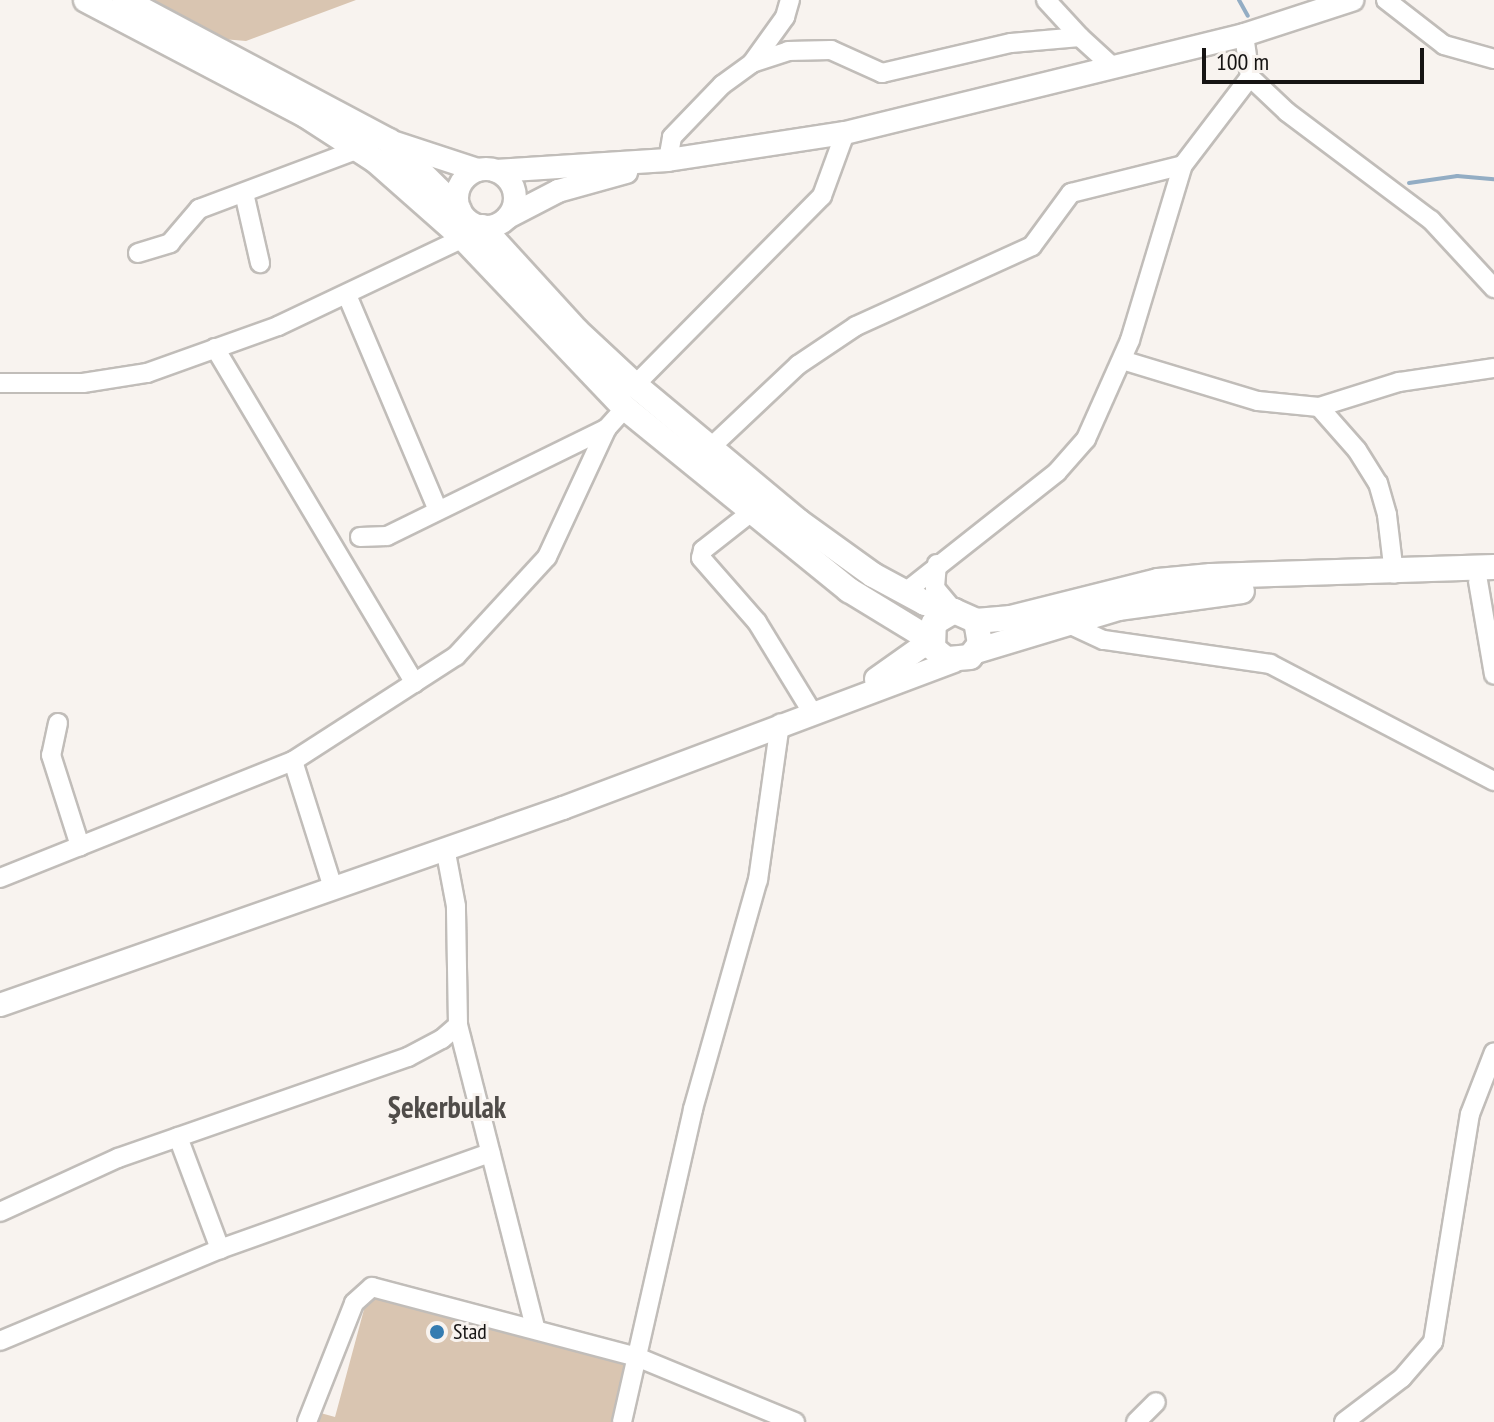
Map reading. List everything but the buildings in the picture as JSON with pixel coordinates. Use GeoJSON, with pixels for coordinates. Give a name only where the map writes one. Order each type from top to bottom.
{"type":"FeatureCollection","features":[{"type":"Feature","properties":{"kind":"main road"},"geometry":{"type":"LineString","coordinates":[[86,0],[359,149],[469,225],[625,408],[849,590],[931,640],[938,655],[965,656],[1118,608],[1215,592],[1489,576]]}},
{"type":"Feature","properties":{"kind":"main road"},"geometry":{"type":"LineString","coordinates":[[124,0],[389,141],[577,331],[710,448],[839,553],[904,593],[965,616],[981,636],[965,656]]}},
{"type":"Feature","properties":{"kind":"main road"},"geometry":{"type":"LineString","coordinates":[[931,640],[934,623],[965,616],[1011,618],[1158,581],[1394,574],[1489,576]]}},
{"type":"Feature","properties":{"kind":"street"},"geometry":{"type":"LineString","coordinates":[[668,160],[679,127],[752,63],[785,17],[790,0]]}},
{"type":"Feature","properties":{"kind":"street"},"geometry":{"type":"LineString","coordinates":[[1046,0],[1113,67]]}},
{"type":"Feature","properties":{"kind":"street"},"geometry":{"type":"LineString","coordinates":[[1386,0],[1444,45],[1494,59]]}},
{"type":"Feature","properties":{"kind":"street"},"geometry":{"type":"LineString","coordinates":[[389,141],[487,170],[668,160],[845,133],[1244,35],[1345,1]]}},
{"type":"Feature","properties":{"kind":"street"},"geometry":{"type":"LineString","coordinates":[[1244,35],[1250,77],[1287,112],[1431,220],[1494,288]]}},
{"type":"Feature","properties":{"kind":"street"},"geometry":{"type":"LineString","coordinates":[[752,63],[788,51],[822,49],[882,73],[1011,43],[1080,37]]}},
{"type":"Feature","properties":{"kind":"street"},"geometry":{"type":"LineString","coordinates":[[904,593],[1057,472],[1086,439],[1122,360],[1183,165],[1250,77]]}},
{"type":"Feature","properties":{"kind":"street"},"geometry":{"type":"LineString","coordinates":[[635,385],[822,196],[845,133]]}},
{"type":"Feature","properties":{"kind":"street"},"geometry":{"type":"LineString","coordinates":[[138,253],[170,243],[199,209],[359,149]]}},
{"type":"Feature","properties":{"kind":"street"},"geometry":{"type":"LineString","coordinates":[[0,383],[117,379],[215,348],[347,295],[469,225],[508,217],[558,191],[668,160]]}},
{"type":"Feature","properties":{"kind":"street"},"geometry":{"type":"LineString","coordinates":[[710,448],[798,365],[856,326],[1032,246],[1071,193],[1183,165]]}},
{"type":"Feature","properties":{"kind":"street"},"geometry":{"type":"LineString","coordinates":[[487,170],[515,191],[508,217]]}},
{"type":"Feature","properties":{"kind":"street"},"geometry":{"type":"LineString","coordinates":[[469,225],[462,182],[487,170]]}},
{"type":"Feature","properties":{"kind":"street"},"geometry":{"type":"LineString","coordinates":[[244,193],[260,263]]}},
{"type":"Feature","properties":{"kind":"street"},"geometry":{"type":"LineString","coordinates":[[347,295],[437,508]]}},
{"type":"Feature","properties":{"kind":"street"},"geometry":{"type":"LineString","coordinates":[[215,348],[415,683]]}},
{"type":"Feature","properties":{"kind":"street"},"geometry":{"type":"LineString","coordinates":[[1122,360],[1258,401],[1319,407],[1399,382],[1494,368]]}},
{"type":"Feature","properties":{"kind":"street"},"geometry":{"type":"LineString","coordinates":[[1319,407],[1357,450],[1378,483],[1394,574]]}},
{"type":"Feature","properties":{"kind":"street"},"geometry":{"type":"LineString","coordinates":[[0,878],[293,761],[456,656],[547,557],[607,428],[625,408]]}},
{"type":"Feature","properties":{"kind":"street"},"geometry":{"type":"LineString","coordinates":[[360,537],[387,536],[437,508],[607,428]]}},
{"type":"Feature","properties":{"kind":"street"},"geometry":{"type":"LineString","coordinates":[[754,510],[703,550],[701,558],[757,622],[821,709]]}},
{"type":"Feature","properties":{"kind":"street"},"geometry":{"type":"LineString","coordinates":[[937,564],[935,588],[965,616]]}},
{"type":"Feature","properties":{"kind":"street"},"geometry":{"type":"LineString","coordinates":[[1489,576],[1494,675]]}},
{"type":"Feature","properties":{"kind":"street"},"geometry":{"type":"LineString","coordinates":[[1069,624],[1104,640],[1270,664],[1494,781]]}},
{"type":"Feature","properties":{"kind":"street"},"geometry":{"type":"LineString","coordinates":[[821,709],[931,640]]}},
{"type":"Feature","properties":{"kind":"street"},"geometry":{"type":"LineString","coordinates":[[0,1005],[332,885],[445,848],[965,656]]}},
{"type":"Feature","properties":{"kind":"street"},"geometry":{"type":"LineString","coordinates":[[58,723],[51,755],[80,846]]}},
{"type":"Feature","properties":{"kind":"street"},"geometry":{"type":"LineString","coordinates":[[622,1422],[693,1109],[758,880],[780,724]]}},
{"type":"Feature","properties":{"kind":"street"},"geometry":{"type":"LineString","coordinates":[[293,761],[332,885]]}},
{"type":"Feature","properties":{"kind":"street"},"geometry":{"type":"LineString","coordinates":[[445,848],[456,906],[458,1025],[535,1327]]}},
{"type":"Feature","properties":{"kind":"street"},"geometry":{"type":"LineString","coordinates":[[0,1212],[118,1158],[408,1057],[458,1025]]}},
{"type":"Feature","properties":{"kind":"street"},"geometry":{"type":"LineString","coordinates":[[1344,1422],[1402,1378],[1433,1342],[1470,1114],[1494,1052]]}},
{"type":"Feature","properties":{"kind":"street"},"geometry":{"type":"LineString","coordinates":[[178,1137],[220,1249]]}},
{"type":"Feature","properties":{"kind":"street"},"geometry":{"type":"LineString","coordinates":[[0,1341],[220,1249],[490,1153]]}},
{"type":"Feature","properties":{"kind":"street"},"geometry":{"type":"LineString","coordinates":[[307,1422],[354,1303],[372,1287],[535,1327],[637,1357],[795,1422]]}},
{"type":"Feature","properties":{"kind":"street"},"geometry":{"type":"LineString","coordinates":[[1136,1422],[1156,1402]]}},
{"type":"Feature","properties":{"kind":"shaded area"},"geometry":{"type":"Polygon","coordinates":[[[144,0],[356,0],[246,41],[211,38],[144,0]]]}},
{"type":"Feature","properties":{"kind":"shaded area","name":"Stad"},"geometry":{"type":"Polygon","coordinates":[[[383,1296],[626,1362],[611,1422],[315,1422],[317,1412],[335,1417],[366,1302],[383,1296]]]}},
{"type":"Feature","properties":{"kind":"waterway"},"geometry":{"type":"LineString","coordinates":[[1239,0],[1248,16]]}},
{"type":"Feature","properties":{"kind":"waterway"},"geometry":{"type":"LineString","coordinates":[[1409,183],[1457,176],[1494,179]]}},
{"type":"Feature","properties":{"kind":"place","name":"Stad"},"geometry":{"type":"Point","coordinates":[437,1332]}},
{"type":"Feature","properties":{"kind":"district","name":"Şekerbulak"},"geometry":{"type":"Point","coordinates":[447,1107]}}]}
